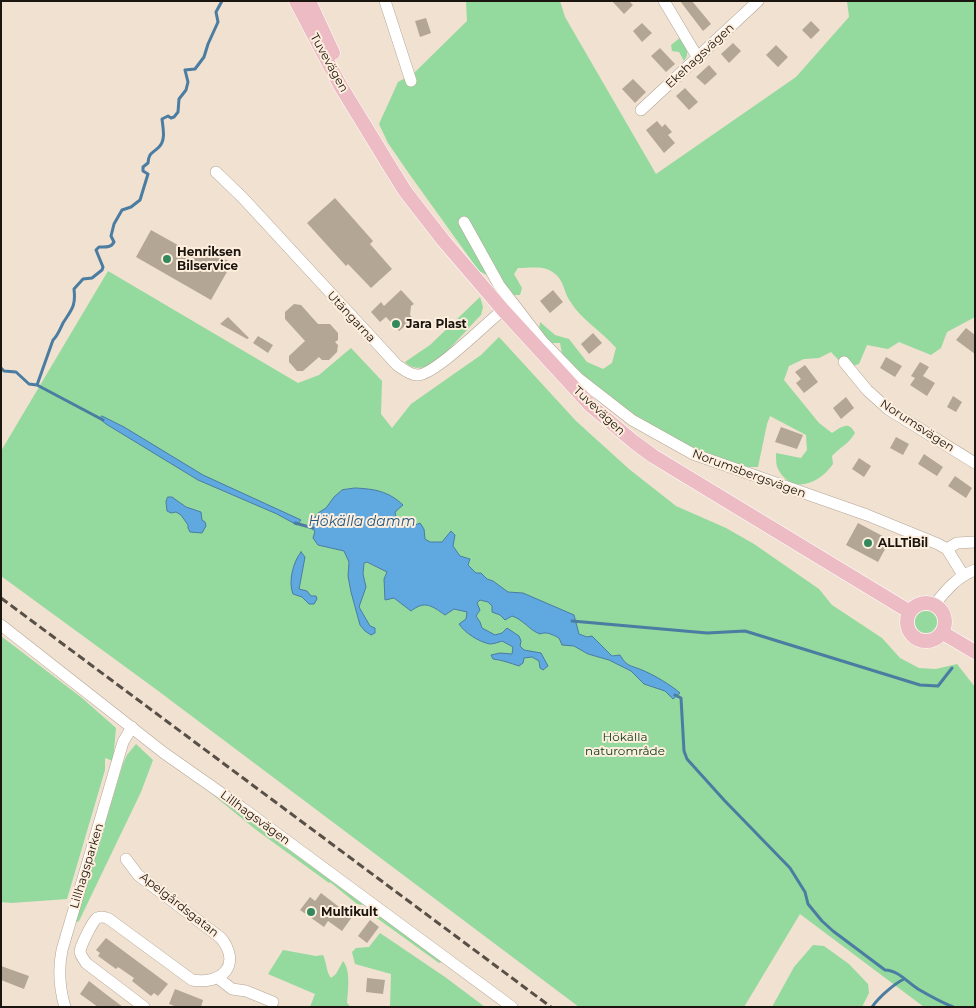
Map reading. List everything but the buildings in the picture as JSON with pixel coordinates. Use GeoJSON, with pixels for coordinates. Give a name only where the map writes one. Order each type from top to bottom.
{"type":"FeatureCollection","features":[{"type":"Feature","properties":{"kind":"main road","name":"Tuvevägen"},"geometry":{"type":"LineString","coordinates":[[296,1],[340,85],[405,191],[443,240],[503,310],[590,406],[653,456],[910,612]]}},
{"type":"Feature","properties":{"kind":"main road","name":"Tuvevägen"},"geometry":{"type":"LineString","coordinates":[[309,1],[348,82],[365,124]]}},
{"type":"Feature","properties":{"kind":"main road"},"geometry":{"type":"LineString","coordinates":[[921,603],[935,604],[942,610],[946,619],[943,633],[930,641],[920,640],[916,638],[908,626],[907,621],[910,612],[921,603]]}},
{"type":"Feature","properties":{"kind":"main road"},"geometry":{"type":"LineString","coordinates":[[943,633],[975,652]]}},
{"type":"Feature","properties":{"kind":"street"},"geometry":{"type":"LineString","coordinates":[[385,1],[411,81]]}},
{"type":"Feature","properties":{"kind":"street"},"geometry":{"type":"LineString","coordinates":[[664,1],[698,58]]}},
{"type":"Feature","properties":{"kind":"street","name":"Ekehagsvägen"},"geometry":{"type":"LineString","coordinates":[[641,110],[758,1]]}},
{"type":"Feature","properties":{"kind":"street","name":"Utängarna"},"geometry":{"type":"LineString","coordinates":[[216,172],[243,198],[396,365],[410,373],[422,375],[435,368],[503,310]]}},
{"type":"Feature","properties":{"kind":"street","name":"Norumsbergsvägen"},"geometry":{"type":"LineString","coordinates":[[464,222],[499,285],[542,341],[578,378],[632,420],[693,454],[867,515],[947,549]]}},
{"type":"Feature","properties":{"kind":"street","name":"Norumsvägen"},"geometry":{"type":"LineString","coordinates":[[844,362],[867,390],[888,409],[975,463]]}},
{"type":"Feature","properties":{"kind":"street"},"geometry":{"type":"LineString","coordinates":[[963,575],[947,549],[957,543],[975,542]]}},
{"type":"Feature","properties":{"kind":"street"},"geometry":{"type":"LineString","coordinates":[[935,604],[955,581],[975,570]]}},
{"type":"Feature","properties":{"kind":"street","name":"Lillhagsvägen"},"geometry":{"type":"LineString","coordinates":[[1,625],[164,753],[241,807],[512,1007]]}},
{"type":"Feature","properties":{"kind":"street","name":"Lillhagsparken"},"geometry":{"type":"LineString","coordinates":[[65,1007],[59,984],[59,963],[62,950],[123,742],[132,727]]}},
{"type":"Feature","properties":{"kind":"street","name":"Apelgårdsgatan"},"geometry":{"type":"LineString","coordinates":[[126,859],[138,875],[222,938],[230,953],[227,969],[218,978]]}},
{"type":"Feature","properties":{"kind":"street"},"geometry":{"type":"LineString","coordinates":[[144,1007],[86,963],[81,955],[80,949],[97,918],[104,917],[109,919],[192,980],[204,982],[218,978],[232,989],[251,992],[273,1002]]}},
{"type":"Feature","properties":{"kind":"green space"},"geometry":{"type":"Polygon","coordinates":[[[466,1],[560,1],[565,17],[656,174],[796,77],[849,17],[847,1],[975,1],[975,317],[947,332],[941,348],[931,355],[899,342],[888,349],[867,345],[859,364],[846,368],[831,352],[819,358],[804,359],[789,366],[784,380],[819,423],[832,433],[847,426],[853,429],[855,433],[832,456],[833,464],[827,471],[821,477],[806,484],[791,482],[784,477],[777,467],[776,453],[801,458],[807,450],[806,435],[770,416],[758,467],[747,467],[691,448],[627,411],[591,383],[562,354],[560,343],[550,343],[539,330],[540,322],[555,335],[569,339],[587,362],[603,369],[612,363],[616,348],[575,308],[567,297],[558,277],[549,270],[542,268],[518,268],[514,274],[522,288],[520,295],[513,295],[500,282],[479,271],[388,143],[379,124],[398,82],[414,73],[467,21],[466,1]]]}},
{"type":"Feature","properties":{"kind":"green space"},"geometry":{"type":"Polygon","coordinates":[[[681,37],[687,52],[684,61],[679,52],[672,51],[671,45],[681,37]]]}},
{"type":"Feature","properties":{"kind":"green space","name":"Hökälla naturområde"},"geometry":{"type":"Polygon","coordinates":[[[108,271],[298,383],[319,375],[351,348],[382,381],[381,414],[392,428],[411,404],[481,355],[499,337],[576,421],[629,469],[676,506],[726,528],[754,544],[819,589],[832,605],[882,638],[900,658],[919,668],[936,669],[957,664],[975,687],[975,1007],[924,1007],[800,914],[744,1007],[579,1007],[157,690],[1,576],[1,451],[108,271]]]}},
{"type":"Feature","properties":{"kind":"green space"},"geometry":{"type":"Polygon","coordinates":[[[480,297],[483,307],[481,315],[440,358],[434,363],[423,367],[411,366],[405,362],[430,345],[480,297]]]}},
{"type":"Feature","properties":{"kind":"green space"},"geometry":{"type":"Polygon","coordinates":[[[926,611],[934,614],[937,622],[934,630],[926,633],[918,630],[915,622],[918,614],[926,611]]]}},
{"type":"Feature","properties":{"kind":"green space"},"geometry":{"type":"Polygon","coordinates":[[[1,636],[82,698],[116,728],[113,761],[105,758],[105,770],[67,899],[1,902],[1,636]]]}},
{"type":"Feature","properties":{"kind":"green space"},"geometry":{"type":"Polygon","coordinates":[[[136,744],[153,760],[141,792],[79,921],[75,923],[123,764],[127,755],[136,744]]]}},
{"type":"Feature","properties":{"kind":"green space"},"geometry":{"type":"Polygon","coordinates":[[[207,790],[363,904],[357,904],[330,882],[255,829],[207,790]]]}},
{"type":"Feature","properties":{"kind":"green space"},"geometry":{"type":"Polygon","coordinates":[[[370,909],[442,962],[439,963],[374,916],[368,911],[370,909]]]}},
{"type":"Feature","properties":{"kind":"green space"},"geometry":{"type":"Polygon","coordinates":[[[380,933],[485,1007],[390,1007],[391,974],[355,964],[352,952],[356,948],[369,947],[380,933]]]}},
{"type":"Feature","properties":{"kind":"green space"},"geometry":{"type":"Polygon","coordinates":[[[813,945],[824,946],[849,964],[868,984],[869,993],[862,1007],[772,1007],[794,967],[813,945]]]}},
{"type":"Feature","properties":{"kind":"green space"},"geometry":{"type":"Polygon","coordinates":[[[283,950],[316,956],[323,955],[331,978],[336,974],[343,961],[348,975],[347,1003],[351,1007],[310,1007],[315,994],[268,974],[283,950]]]}},
{"type":"Feature","properties":{"kind":"water"},"geometry":{"type":"Polygon","coordinates":[[[102,416],[124,427],[203,475],[301,520],[297,525],[277,514],[198,480],[106,424],[100,419],[102,416]]]}},
{"type":"Feature","properties":{"kind":"water","name":"Hökälla damm"},"geometry":{"type":"Polygon","coordinates":[[[355,488],[381,492],[397,500],[403,505],[395,512],[400,524],[406,527],[420,523],[424,529],[425,539],[430,542],[442,542],[451,531],[455,535],[453,546],[460,556],[470,559],[468,565],[476,573],[481,573],[508,592],[523,593],[574,615],[579,634],[587,637],[592,636],[612,656],[620,655],[627,664],[657,677],[680,693],[673,699],[665,691],[644,684],[631,671],[609,660],[588,654],[574,646],[562,645],[559,638],[550,634],[540,634],[512,616],[505,620],[500,615],[492,612],[492,606],[488,602],[480,600],[477,603],[480,610],[476,616],[482,628],[495,635],[502,633],[507,628],[519,636],[520,646],[524,650],[541,653],[548,666],[543,670],[540,668],[539,661],[532,657],[524,658],[523,663],[519,666],[493,659],[491,655],[500,653],[512,654],[513,647],[502,641],[492,644],[486,643],[469,634],[459,624],[466,619],[467,612],[454,609],[445,615],[432,607],[424,605],[411,611],[394,598],[385,600],[384,579],[387,572],[367,562],[364,563],[363,574],[366,587],[359,607],[370,626],[375,628],[375,633],[371,635],[360,625],[348,576],[349,562],[344,551],[318,545],[313,538],[315,531],[311,528],[313,520],[318,513],[326,508],[334,497],[342,490],[355,488]]]}},
{"type":"Feature","properties":{"kind":"water"},"geometry":{"type":"Polygon","coordinates":[[[168,497],[172,497],[186,507],[201,512],[202,520],[206,526],[202,533],[190,532],[188,525],[181,515],[176,512],[171,513],[167,511],[166,502],[168,497]]]}},
{"type":"Feature","properties":{"kind":"water"},"geometry":{"type":"Polygon","coordinates":[[[301,552],[305,557],[299,589],[307,591],[311,596],[316,596],[317,599],[314,604],[309,604],[302,597],[293,594],[291,584],[292,572],[301,552]]]}},
{"type":"Feature","properties":{"kind":"waterway"},"geometry":{"type":"LineString","coordinates":[[37,385],[53,340],[73,307],[74,289],[83,279],[92,278],[102,270],[103,267],[96,250],[99,247],[108,247],[113,244],[111,236],[114,224],[122,210],[131,207],[140,200],[148,174],[143,171],[143,167],[148,163],[150,155],[163,141],[162,119],[168,116],[174,117],[178,112],[179,99],[186,90],[188,82],[185,70],[195,69],[204,57],[218,22],[216,12],[222,1]]}},
{"type":"Feature","properties":{"kind":"waterway"},"geometry":{"type":"LineString","coordinates":[[1,368],[4,371],[16,372],[29,384],[37,385],[103,420]]}},
{"type":"Feature","properties":{"kind":"waterway"},"geometry":{"type":"LineString","coordinates":[[295,523],[313,528]]}},
{"type":"Feature","properties":{"kind":"waterway"},"geometry":{"type":"LineString","coordinates":[[572,621],[707,633],[745,631],[920,685],[938,686],[952,668]]}},
{"type":"Feature","properties":{"kind":"waterway"},"geometry":{"type":"LineString","coordinates":[[675,695],[681,698],[684,751],[687,759],[790,868],[805,892],[808,904],[822,921],[885,970],[899,974],[918,989],[953,1007]]}},
{"type":"Feature","properties":{"kind":"waterway"},"geometry":{"type":"LineString","coordinates":[[872,1007],[887,991],[904,979]]}},
{"type":"Feature","properties":{"kind":"railway"},"geometry":{"type":"LineString","coordinates":[[1,598],[551,1007]]}},
{"type":"Feature","properties":{"kind":"place","name":"Henriksen Bilservice"},"geometry":{"type":"Point","coordinates":[167,259]}},
{"type":"Feature","properties":{"kind":"place","name":"Jara Plast"},"geometry":{"type":"Point","coordinates":[396,324]}},
{"type":"Feature","properties":{"kind":"place","name":"ALLTiBil"},"geometry":{"type":"Point","coordinates":[868,543]}},
{"type":"Feature","properties":{"kind":"place","name":"Multikult"},"geometry":{"type":"Point","coordinates":[311,912]}}]}
